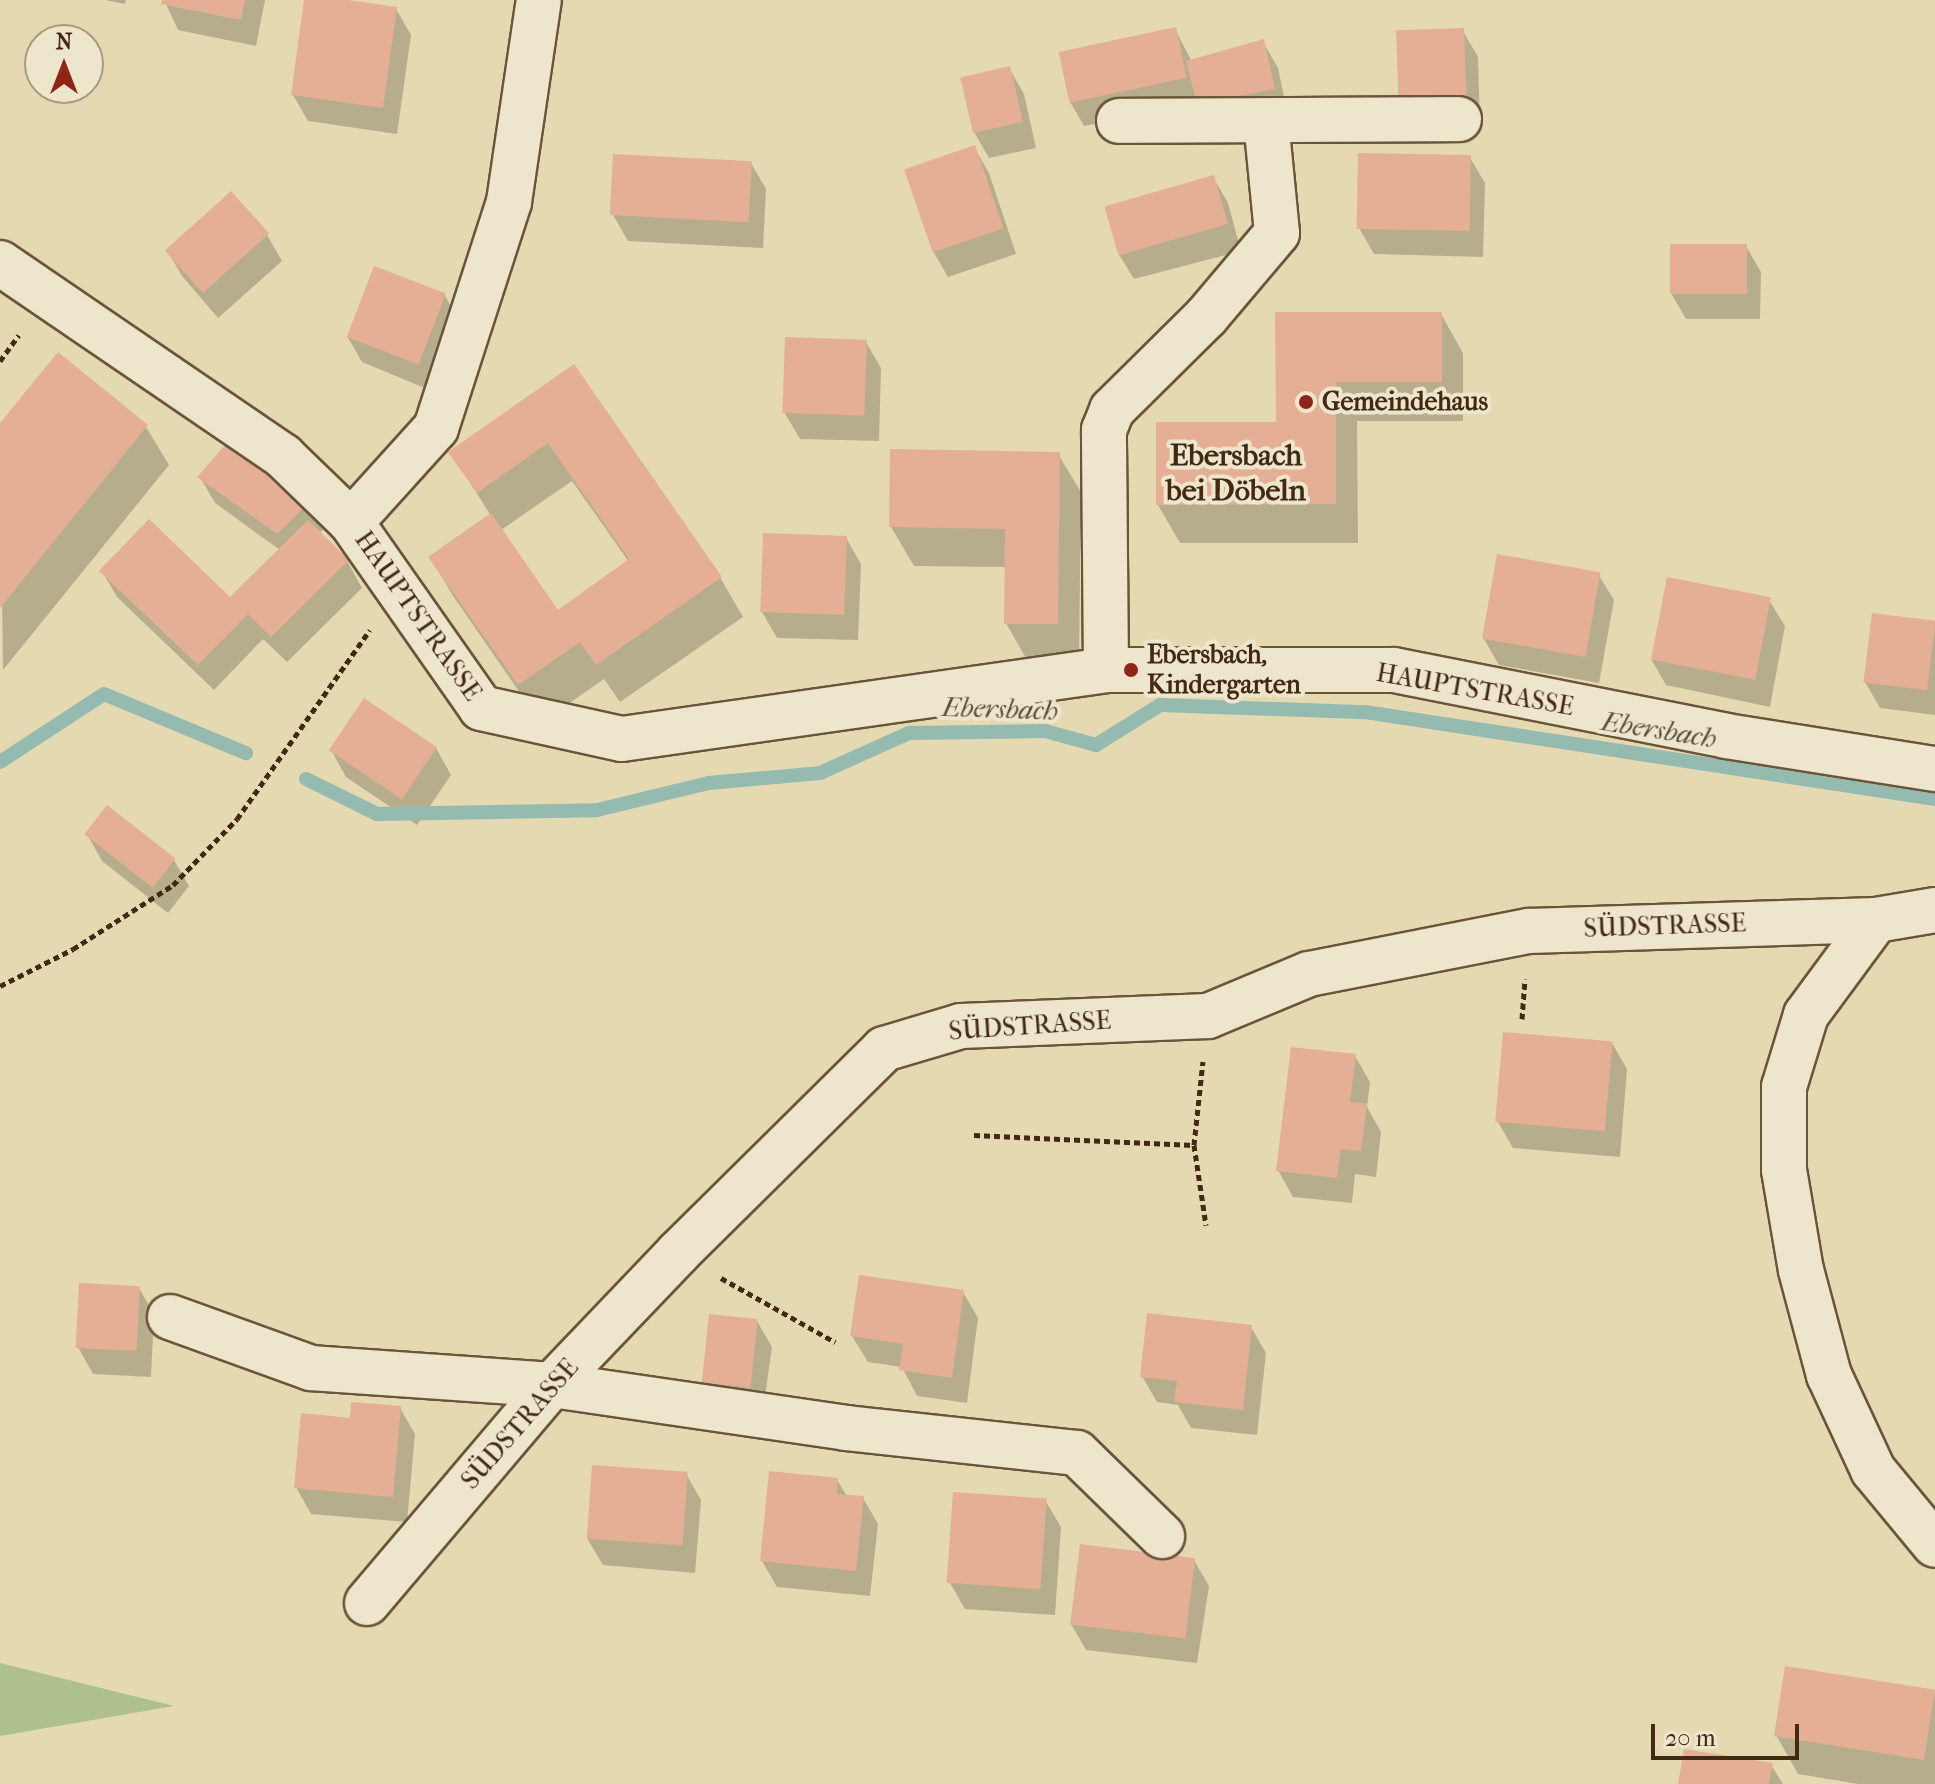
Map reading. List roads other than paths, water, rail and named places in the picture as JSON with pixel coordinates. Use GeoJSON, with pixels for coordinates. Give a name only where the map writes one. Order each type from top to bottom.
{"type":"FeatureCollection","features":[{"type":"Feature","properties":{"kind":"street"},"geometry":{"type":"LineString","coordinates":[[351,522],[436,428],[509,202],[539,0]]}},
{"type":"Feature","properties":{"kind":"street"},"geometry":{"type":"LineString","coordinates":[[1119,121],[1459,119]]}},
{"type":"Feature","properties":{"kind":"street"},"geometry":{"type":"LineString","coordinates":[[1106,670],[1104,430],[1112,410],[1206,317],[1277,233],[1266,121]]}},
{"type":"Feature","properties":{"kind":"street","name":"HAUPTSTRASSE"},"geometry":{"type":"LineString","coordinates":[[0,263],[283,456],[351,522],[481,708],[622,739],[1106,670],[1394,670],[1726,736],[1935,769]]}},
{"type":"Feature","properties":{"kind":"street","name":"SÜDSTRASSE"},"geometry":{"type":"LineString","coordinates":[[367,1603],[552,1385],[678,1253],[884,1049],[961,1026],[1208,1016],[1309,974],[1529,931],[1876,920],[1935,910]]}},
{"type":"Feature","properties":{"kind":"street"},"geometry":{"type":"LineString","coordinates":[[1876,920],[1806,1015],[1784,1087],[1784,1170],[1801,1270],[1829,1375],[1873,1470],[1935,1545]]}},
{"type":"Feature","properties":{"kind":"street"},"geometry":{"type":"LineString","coordinates":[[170,1317],[311,1368],[552,1385],[846,1428],[1077,1453],[1162,1536]]}},
{"type":"Feature","properties":{"kind":"waterway","name":"Ebersbach"},"geometry":{"type":"LineString","coordinates":[[0,762],[104,694],[246,753]]}},
{"type":"Feature","properties":{"kind":"waterway","name":"Ebersbach"},"geometry":{"type":"LineString","coordinates":[[306,779],[377,814],[597,810],[709,783],[820,773],[909,733],[1045,731],[1096,745],[1160,705],[1365,712],[1935,799]]}},
{"type":"Feature","properties":{"kind":"place","name":"Gemeindehaus"},"geometry":{"type":"Point","coordinates":[1306,402]}},
{"type":"Feature","properties":{"kind":"place","name":"Ebersbach, Kindergarten"},"geometry":{"type":"Point","coordinates":[1131,670]}},
{"type":"Feature","properties":{"kind":"district","name":"Ebersbach bei Döbeln"},"geometry":{"type":"Point","coordinates":[1236,473]}}]}
